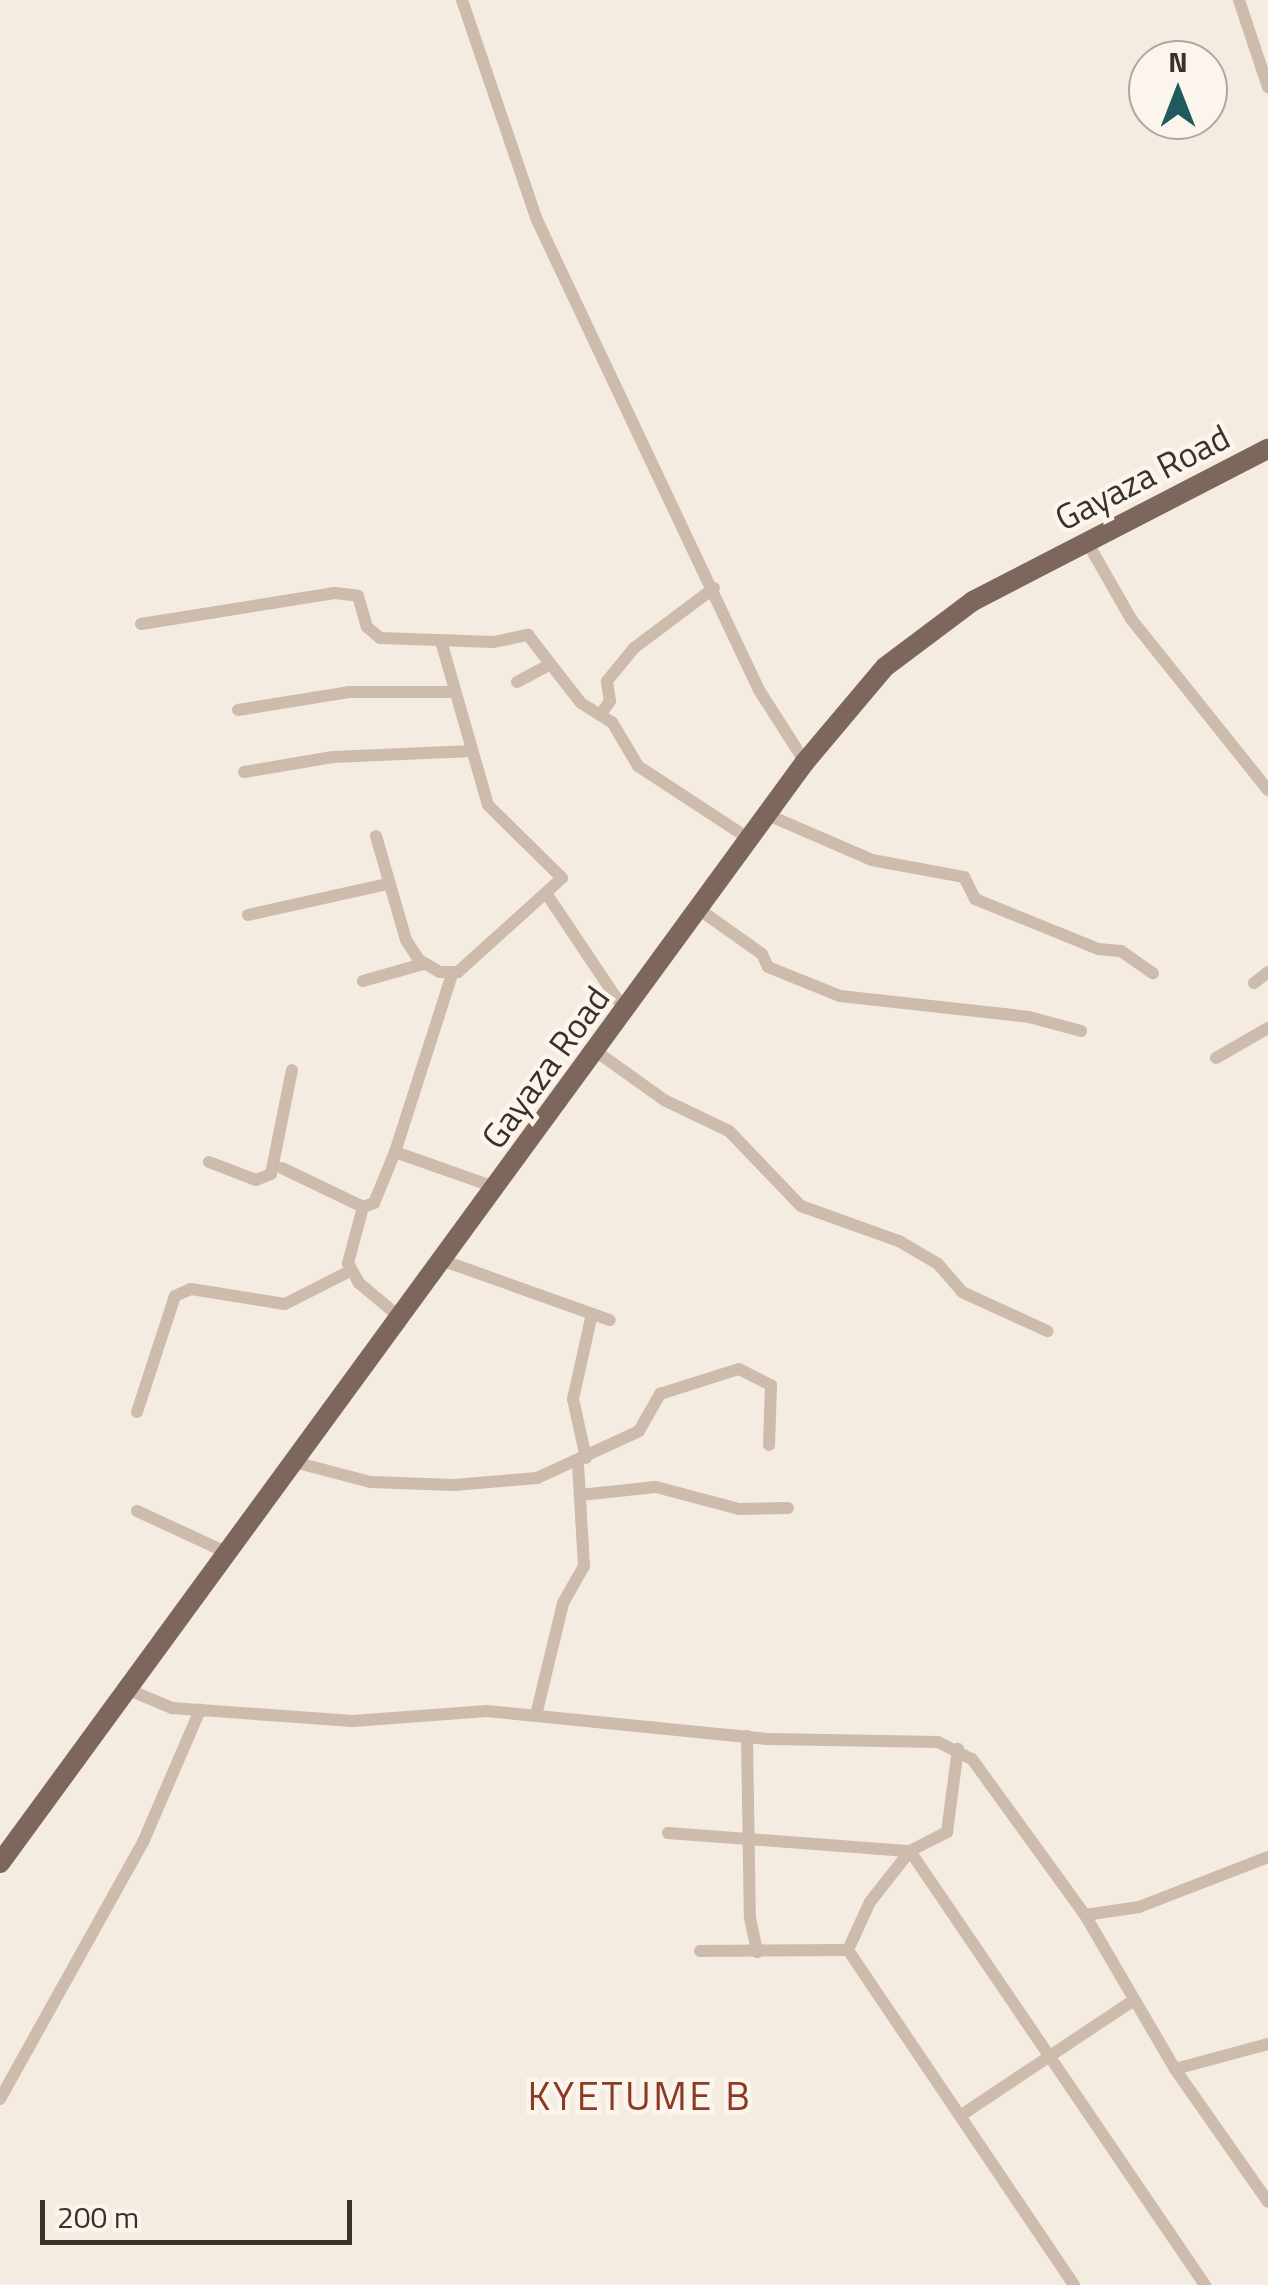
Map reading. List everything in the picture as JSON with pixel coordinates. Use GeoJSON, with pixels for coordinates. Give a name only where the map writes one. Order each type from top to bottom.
{"type":"FeatureCollection","features":[{"type":"Feature","properties":{"kind":"main road","name":"Gayaza Road"},"geometry":{"type":"LineString","coordinates":[[0,1863],[598,1052],[804,762],[886,668],[926,633],[1086,540],[1268,450]]}},
{"type":"Feature","properties":{"kind":"street"},"geometry":{"type":"LineString","coordinates":[[462,0],[537,220],[768,707],[804,762]]}},
{"type":"Feature","properties":{"kind":"street"},"geometry":{"type":"LineString","coordinates":[[1239,0],[1268,88]]}},
{"type":"Feature","properties":{"kind":"street"},"geometry":{"type":"LineString","coordinates":[[1086,540],[1131,619],[1268,790]]}},
{"type":"Feature","properties":{"kind":"street"},"geometry":{"type":"LineString","coordinates":[[600,715],[610,701],[607,681],[634,648],[714,588]]}},
{"type":"Feature","properties":{"kind":"street"},"geometry":{"type":"LineString","coordinates":[[141,624],[355,594],[373,634],[494,642],[528,634],[549,666],[612,722],[638,766],[752,840]]}},
{"type":"Feature","properties":{"kind":"street"},"geometry":{"type":"LineString","coordinates":[[282,1168],[363,1207],[374,1203],[395,1152],[452,974],[548,896],[561,873],[488,806],[441,641]]}},
{"type":"Feature","properties":{"kind":"street"},"geometry":{"type":"LineString","coordinates":[[517,682],[549,666]]}},
{"type":"Feature","properties":{"kind":"street"},"geometry":{"type":"LineString","coordinates":[[238,710],[348,692],[455,692]]}},
{"type":"Feature","properties":{"kind":"street"},"geometry":{"type":"LineString","coordinates":[[244,772],[333,758],[472,751]]}},
{"type":"Feature","properties":{"kind":"street"},"geometry":{"type":"LineString","coordinates":[[768,815],[839,850],[964,877],[975,899],[1098,948],[1121,950],[1153,973]]}},
{"type":"Feature","properties":{"kind":"street"},"geometry":{"type":"LineString","coordinates":[[376,836],[406,940],[423,964]]}},
{"type":"Feature","properties":{"kind":"street"},"geometry":{"type":"LineString","coordinates":[[248,915],[388,884]]}},
{"type":"Feature","properties":{"kind":"street"},"geometry":{"type":"LineString","coordinates":[[548,896],[625,1011]]}},
{"type":"Feature","properties":{"kind":"street"},"geometry":{"type":"LineString","coordinates":[[700,910],[762,954],[768,967],[840,996],[1029,1016],[1081,1030]]}},
{"type":"Feature","properties":{"kind":"street"},"geometry":{"type":"LineString","coordinates":[[363,981],[423,964],[452,974]]}},
{"type":"Feature","properties":{"kind":"street"},"geometry":{"type":"LineString","coordinates":[[1254,983],[1268,972]]}},
{"type":"Feature","properties":{"kind":"street"},"geometry":{"type":"LineString","coordinates":[[1216,1058],[1268,1028]]}},
{"type":"Feature","properties":{"kind":"street"},"geometry":{"type":"LineString","coordinates":[[598,1052],[664,1100],[728,1131],[801,1206],[899,1241],[938,1264],[962,1292],[1047,1331]]}},
{"type":"Feature","properties":{"kind":"street"},"geometry":{"type":"LineString","coordinates":[[209,1162],[256,1180],[271,1174],[292,1070]]}},
{"type":"Feature","properties":{"kind":"street"},"geometry":{"type":"LineString","coordinates":[[395,1152],[486,1184]]}},
{"type":"Feature","properties":{"kind":"street"},"geometry":{"type":"LineString","coordinates":[[350,1271],[363,1207]]}},
{"type":"Feature","properties":{"kind":"street"},"geometry":{"type":"LineString","coordinates":[[444,1261],[610,1320]]}},
{"type":"Feature","properties":{"kind":"street"},"geometry":{"type":"LineString","coordinates":[[350,1271],[401,1318]]}},
{"type":"Feature","properties":{"kind":"street"},"geometry":{"type":"LineString","coordinates":[[136,1412],[176,1296],[191,1289],[285,1304],[350,1271]]}},
{"type":"Feature","properties":{"kind":"street"},"geometry":{"type":"LineString","coordinates":[[536,1714],[563,1603],[583,1571],[582,1461],[573,1399],[592,1314]]}},
{"type":"Feature","properties":{"kind":"street"},"geometry":{"type":"LineString","coordinates":[[294,1462],[360,1482],[518,1482],[582,1461],[645,1426],[660,1394],[739,1369],[771,1385],[769,1446]]}},
{"type":"Feature","properties":{"kind":"street"},"geometry":{"type":"LineString","coordinates":[[580,1495],[656,1486],[739,1509],[788,1508]]}},
{"type":"Feature","properties":{"kind":"street"},"geometry":{"type":"LineString","coordinates":[[137,1511],[228,1553]]}},
{"type":"Feature","properties":{"kind":"street"},"geometry":{"type":"LineString","coordinates":[[129,1690],[172,1708],[200,1710],[363,1721],[446,1712],[536,1714],[746,1736],[938,1742],[958,1749],[972,1759],[1086,1915],[1131,2002],[1268,2202]]}},
{"type":"Feature","properties":{"kind":"street"},"geometry":{"type":"LineString","coordinates":[[0,2099],[26,2042],[144,1840],[200,1710]]}},
{"type":"Feature","properties":{"kind":"street"},"geometry":{"type":"LineString","coordinates":[[746,1736],[748,1842],[757,1952]]}},
{"type":"Feature","properties":{"kind":"street"},"geometry":{"type":"LineString","coordinates":[[848,1950],[870,1902],[910,1851],[947,1832],[958,1749]]}},
{"type":"Feature","properties":{"kind":"street"},"geometry":{"type":"LineString","coordinates":[[668,1832],[748,1842],[910,1851]]}},
{"type":"Feature","properties":{"kind":"street"},"geometry":{"type":"LineString","coordinates":[[910,1851],[1053,2056],[1109,2151],[1206,2285]]}},
{"type":"Feature","properties":{"kind":"street"},"geometry":{"type":"LineString","coordinates":[[1086,1915],[1122,1912],[1268,1857]]}},
{"type":"Feature","properties":{"kind":"street"},"geometry":{"type":"LineString","coordinates":[[700,1952],[848,1950]]}},
{"type":"Feature","properties":{"kind":"street"},"geometry":{"type":"LineString","coordinates":[[848,1950],[964,2114],[1074,2285]]}},
{"type":"Feature","properties":{"kind":"street"},"geometry":{"type":"LineString","coordinates":[[964,2114],[1131,2002]]}},
{"type":"Feature","properties":{"kind":"street"},"geometry":{"type":"LineString","coordinates":[[1176,2068],[1268,2044]]}},
{"type":"Feature","properties":{"kind":"district","name":"KYETUME B"},"geometry":{"type":"Point","coordinates":[640,2096]}}]}
